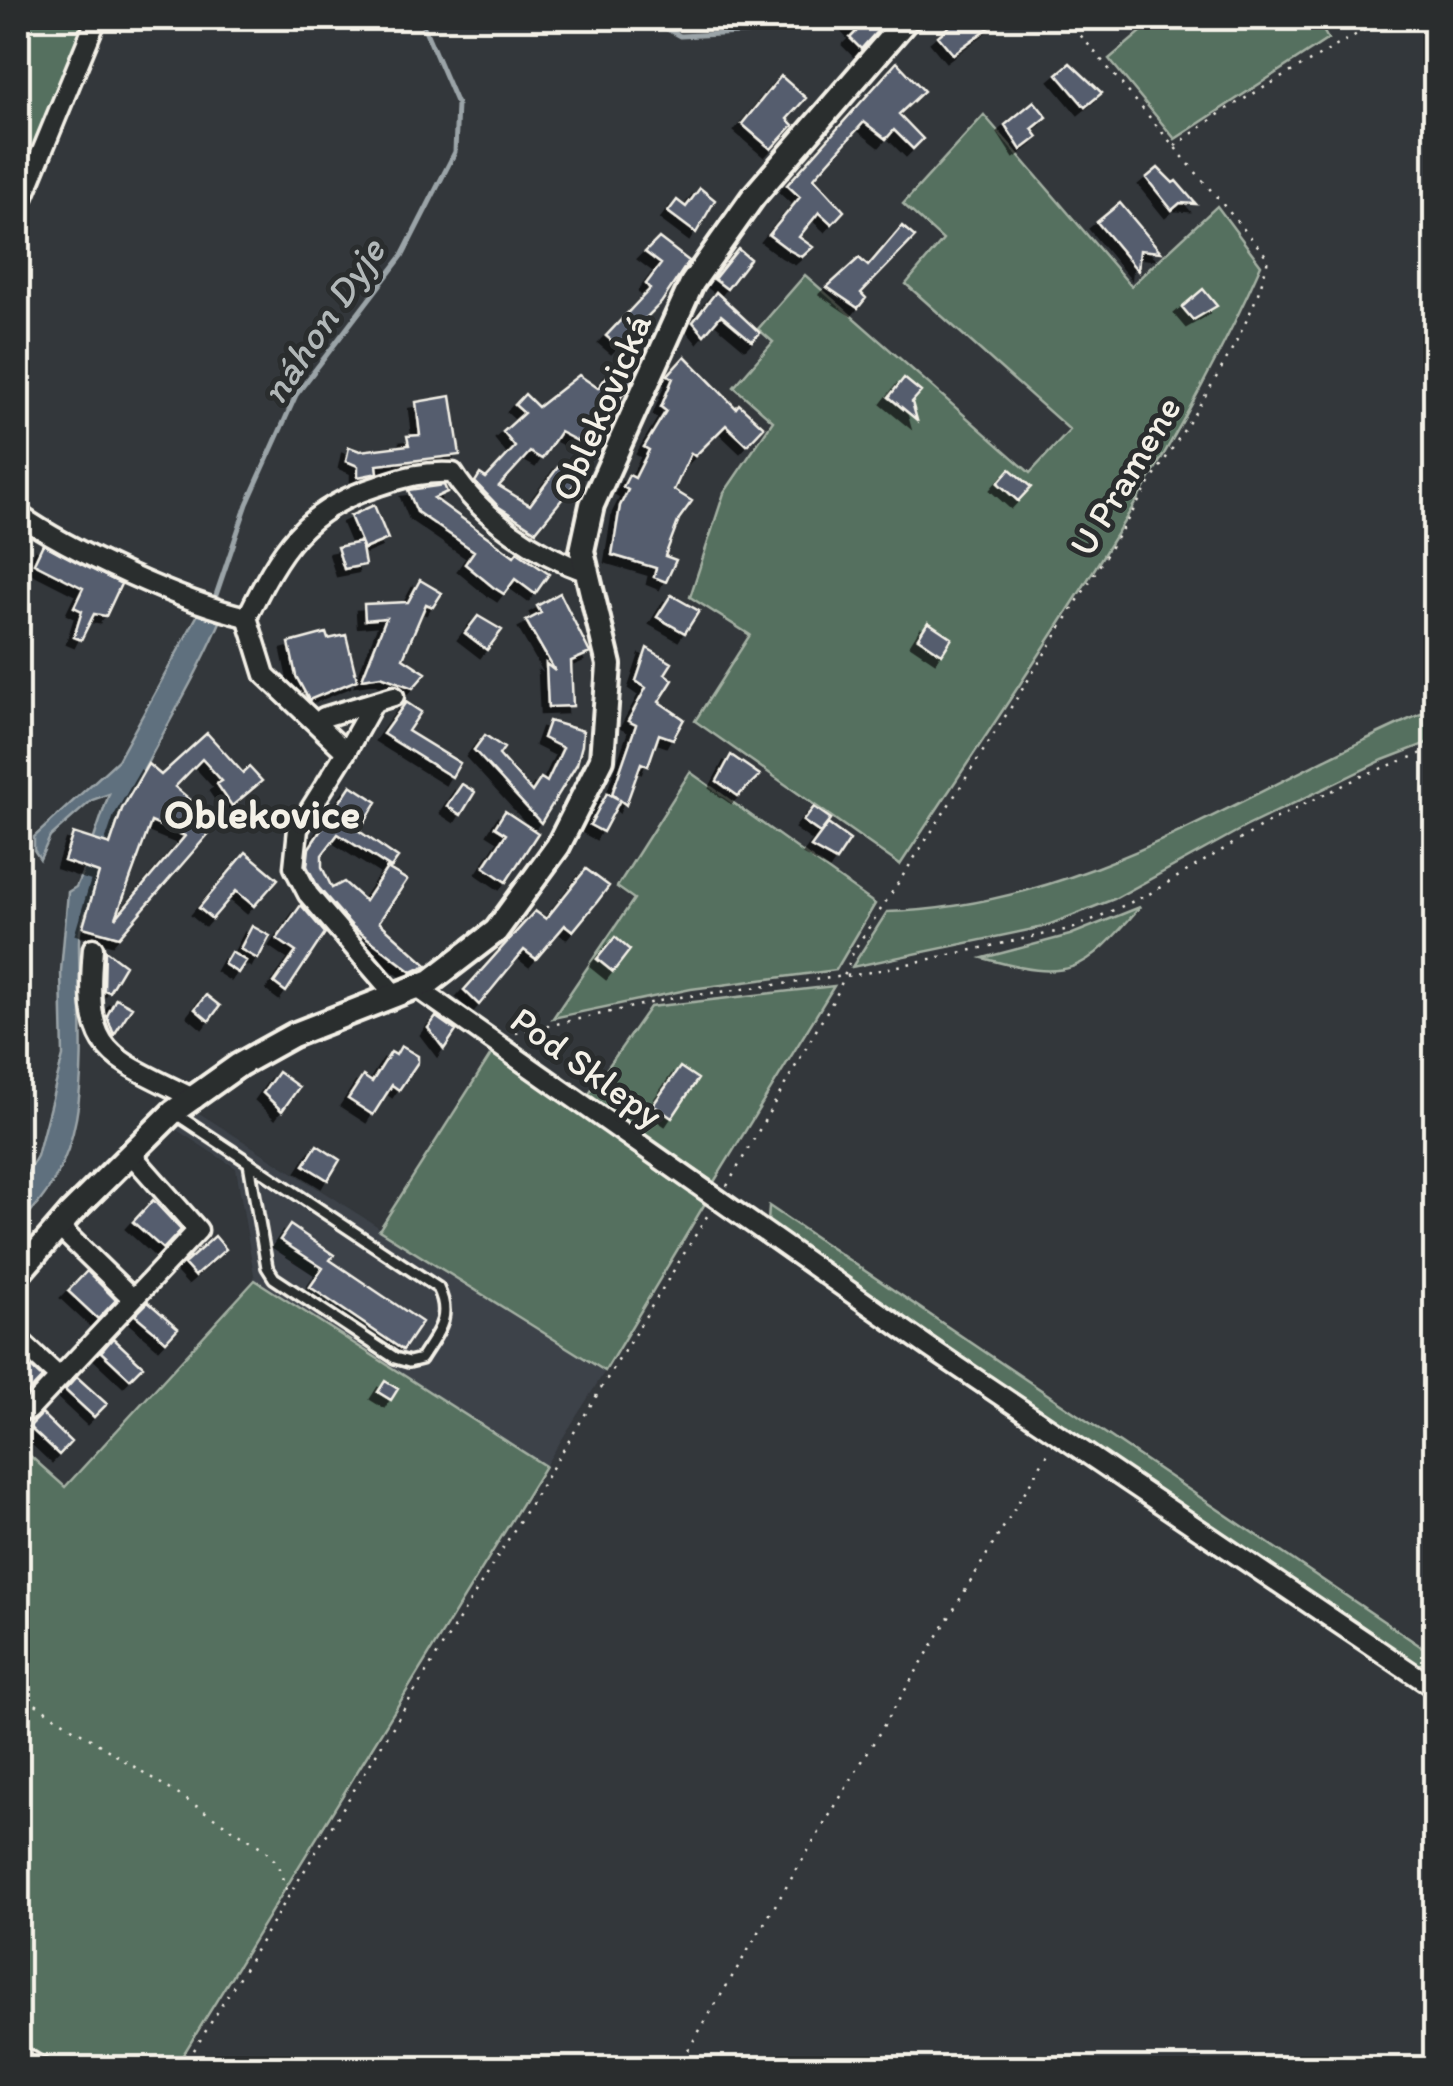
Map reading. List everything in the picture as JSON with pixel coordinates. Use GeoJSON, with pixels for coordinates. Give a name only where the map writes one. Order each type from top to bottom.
{"type":"FeatureCollection","features":[{"type":"Feature","properties":{"kind":"street"},"geometry":{"type":"LineString","coordinates":[[18,210],[97,18]]}},
{"type":"Feature","properties":{"kind":"street","name":"Oblekovická"},"geometry":{"type":"LineString","coordinates":[[18,1274],[59,1227],[174,1112],[240,1065],[293,1035],[431,981],[496,931],[558,846],[602,760],[609,665],[582,550],[592,505],[692,282],[753,197],[908,18]]}},
{"type":"Feature","properties":{"kind":"street"},"geometry":{"type":"LineString","coordinates":[[238,615],[310,518],[341,497],[424,471],[453,473],[467,496],[525,540],[560,562],[587,572]]}},
{"type":"Feature","properties":{"kind":"street"},"geometry":{"type":"LineString","coordinates":[[18,514],[101,560],[238,615],[265,674],[346,752]]}},
{"type":"Feature","properties":{"kind":"street"},"geometry":{"type":"LineString","coordinates":[[318,725],[324,717],[394,696]]}},
{"type":"Feature","properties":{"kind":"street","name":"Pod Sklepy"},"geometry":{"type":"LineString","coordinates":[[374,702],[298,829],[294,867],[308,894],[406,991],[489,1036],[1058,1436],[1436,1689]]}},
{"type":"Feature","properties":{"kind":"street"},"geometry":{"type":"LineString","coordinates":[[93,948],[91,1015],[94,1031],[105,1049],[124,1064],[195,1099]]}},
{"type":"Feature","properties":{"kind":"street"},"geometry":{"type":"LineString","coordinates":[[30,1410],[198,1230],[131,1154]]}},
{"type":"Feature","properties":{"kind":"street"},"geometry":{"type":"LineString","coordinates":[[59,1227],[132,1298]]}},
{"type":"Feature","properties":{"kind":"street"},"geometry":{"type":"LineString","coordinates":[[18,1339],[59,1377]]}},
{"type":"Feature","properties":{"kind":"street"},"geometry":{"type":"LineString","coordinates":[[18,2054],[41,2068]]}},
{"type":"Feature","properties":{"kind":"lane"},"geometry":{"type":"LineString","coordinates":[[174,1112],[438,1288],[446,1305],[445,1321],[421,1359],[409,1362],[395,1358],[274,1278],[266,1267],[248,1164]]}},
{"type":"Feature","properties":{"kind":"path","name":"U Pramene"},"geometry":{"type":"LineString","coordinates":[[840,977],[1024,692],[1212,381],[1264,278],[1268,258],[1066,18]]}},
{"type":"Feature","properties":{"kind":"path"},"geometry":{"type":"LineString","coordinates":[[1174,147],[1225,110],[1385,18]]}},
{"type":"Feature","properties":{"kind":"path"},"geometry":{"type":"LineString","coordinates":[[489,1036],[550,1028],[674,998],[840,977],[1034,938],[1109,915],[1271,822],[1364,775],[1436,748]]}},
{"type":"Feature","properties":{"kind":"path"},"geometry":{"type":"LineString","coordinates":[[184,2068],[687,1254],[838,992],[840,977]]}},
{"type":"Feature","properties":{"kind":"path"},"geometry":{"type":"LineString","coordinates":[[677,2068],[1058,1436]]}},
{"type":"Feature","properties":{"kind":"path"},"geometry":{"type":"LineString","coordinates":[[18,1693],[264,1849],[278,1864],[288,1895]]}},
{"type":"Feature","properties":{"kind":"path"},"geometry":{"type":"LineString","coordinates":[[1430,2068],[1436,2060]]}},
{"type":"Feature","properties":{"kind":"shaded area"},"geometry":{"type":"Polygon","coordinates":[[[188,1106],[605,1371],[545,1466],[255,1280],[236,1168],[169,1125],[188,1106]]]}},
{"type":"Feature","properties":{"kind":"green space"},"geometry":{"type":"Polygon","coordinates":[[[18,18],[91,18],[18,198],[18,18]]]}},
{"type":"Feature","properties":{"kind":"green space"},"geometry":{"type":"Polygon","coordinates":[[[1169,18],[1316,18],[1328,39],[1175,139],[1109,59],[1142,31],[1169,18]]]}},
{"type":"Feature","properties":{"kind":"green space"},"geometry":{"type":"Polygon","coordinates":[[[984,115],[1131,286],[1217,206],[1261,265],[1224,343],[1139,497],[900,865],[695,721],[750,635],[690,597],[724,493],[773,421],[734,387],[773,342],[758,329],[805,275],[1030,473],[1070,430],[906,284],[943,240],[903,204],[984,115]]]}},
{"type":"Feature","properties":{"kind":"green space"},"geometry":{"type":"Polygon","coordinates":[[[1435,708],[1435,740],[1383,760],[1245,827],[1114,899],[1043,927],[852,967],[887,912],[962,905],[1033,889],[1102,865],[1170,837],[1435,708]]]}},
{"type":"Feature","properties":{"kind":"green space"},"geometry":{"type":"Polygon","coordinates":[[[690,772],[875,904],[836,970],[691,989],[553,1018],[634,899],[617,887],[690,772]]]}},
{"type":"Feature","properties":{"kind":"green space"},"geometry":{"type":"Polygon","coordinates":[[[1140,907],[1104,946],[1073,967],[1036,970],[983,958],[1070,935],[1140,907]]]}},
{"type":"Feature","properties":{"kind":"green space"},"geometry":{"type":"Polygon","coordinates":[[[834,986],[714,1182],[587,1097],[650,1007],[834,986]]]}},
{"type":"Feature","properties":{"kind":"green space"},"geometry":{"type":"Polygon","coordinates":[[[492,1053],[707,1200],[605,1371],[379,1230],[492,1053]]]}},
{"type":"Feature","properties":{"kind":"green space"},"geometry":{"type":"Polygon","coordinates":[[[769,1206],[1435,1656],[1435,1680],[768,1224],[769,1206]]]}},
{"type":"Feature","properties":{"kind":"green space"},"geometry":{"type":"Polygon","coordinates":[[[255,1280],[545,1466],[175,2068],[51,2068],[18,2047],[18,1445],[65,1487],[255,1280]]]}},
{"type":"Feature","properties":{"kind":"water"},"geometry":{"type":"Polygon","coordinates":[[[202,607],[223,615],[133,792],[107,853],[91,847],[109,794],[92,800],[50,837],[40,859],[34,850],[34,837],[118,760],[202,607]]]}},
{"type":"Feature","properties":{"kind":"water"},"geometry":{"type":"Polygon","coordinates":[[[86,864],[100,868],[100,877],[79,942],[82,1055],[74,1129],[63,1164],[44,1195],[18,1224],[18,1189],[37,1156],[63,1056],[61,971],[68,892],[76,887],[86,864]]]}},
{"type":"Feature","properties":{"kind":"building"},"geometry":{"type":"Polygon","coordinates":[[[843,18],[889,18],[861,49],[850,38],[856,32],[843,18]]]}},
{"type":"Feature","properties":{"kind":"building"},"geometry":{"type":"Polygon","coordinates":[[[959,18],[1002,18],[953,54],[938,36],[959,18]]]}},
{"type":"Feature","properties":{"kind":"building"},"geometry":{"type":"Polygon","coordinates":[[[897,62],[924,91],[899,114],[923,139],[913,149],[894,130],[886,139],[864,122],[814,178],[844,211],[832,224],[819,212],[799,237],[813,247],[802,257],[769,235],[800,197],[787,185],[897,62]]]}},
{"type":"Feature","properties":{"kind":"building"},"geometry":{"type":"Polygon","coordinates":[[[1070,63],[1102,93],[1085,107],[1057,74],[1070,63]]]}},
{"type":"Feature","properties":{"kind":"building"},"geometry":{"type":"Polygon","coordinates":[[[781,76],[806,98],[787,119],[793,125],[771,149],[742,124],[781,76]]]}},
{"type":"Feature","properties":{"kind":"building"},"geometry":{"type":"Polygon","coordinates":[[[1034,101],[1047,117],[1032,129],[1038,137],[1021,150],[1005,125],[1034,101]]]}},
{"type":"Feature","properties":{"kind":"building"},"geometry":{"type":"Polygon","coordinates":[[[1158,168],[1196,204],[1180,203],[1172,210],[1146,178],[1158,168]]]}},
{"type":"Feature","properties":{"kind":"building"},"geometry":{"type":"Polygon","coordinates":[[[700,188],[715,200],[696,233],[668,212],[677,200],[686,207],[700,188]]]}},
{"type":"Feature","properties":{"kind":"building"},"geometry":{"type":"Polygon","coordinates":[[[1120,203],[1161,252],[1140,250],[1138,271],[1097,222],[1120,203]]]}},
{"type":"Feature","properties":{"kind":"building"},"geometry":{"type":"Polygon","coordinates":[[[902,226],[915,237],[861,293],[866,298],[858,308],[827,287],[859,258],[868,266],[902,226]]]}},
{"type":"Feature","properties":{"kind":"building"},"geometry":{"type":"Polygon","coordinates":[[[659,238],[689,261],[661,303],[618,346],[606,336],[650,289],[646,284],[661,264],[645,252],[659,238]]]}},
{"type":"Feature","properties":{"kind":"building"},"geometry":{"type":"Polygon","coordinates":[[[738,249],[750,259],[727,289],[714,279],[738,249]]]}},
{"type":"Feature","properties":{"kind":"building"},"geometry":{"type":"Polygon","coordinates":[[[1203,289],[1217,306],[1193,320],[1182,307],[1203,289]]]}},
{"type":"Feature","properties":{"kind":"building"},"geometry":{"type":"Polygon","coordinates":[[[716,292],[760,333],[752,341],[721,315],[704,335],[693,322],[716,292]]]}},
{"type":"Feature","properties":{"kind":"building"},"geometry":{"type":"Polygon","coordinates":[[[685,356],[736,408],[739,404],[764,427],[747,445],[726,425],[695,456],[691,453],[674,490],[692,501],[679,519],[665,556],[676,560],[666,582],[654,577],[656,568],[612,555],[620,506],[628,490],[623,487],[629,475],[635,478],[649,450],[644,447],[666,411],[661,407],[673,378],[668,375],[685,356]]]}},
{"type":"Feature","properties":{"kind":"building"},"geometry":{"type":"Polygon","coordinates":[[[615,366],[632,380],[589,447],[560,432],[542,459],[530,452],[499,486],[530,505],[561,463],[581,476],[536,531],[499,507],[475,482],[480,474],[486,478],[515,447],[503,432],[524,413],[515,405],[525,394],[538,407],[579,375],[598,388],[615,366]]]}},
{"type":"Feature","properties":{"kind":"building"},"geometry":{"type":"Polygon","coordinates":[[[904,378],[921,392],[912,402],[917,420],[889,397],[904,378]]]}},
{"type":"Feature","properties":{"kind":"building"},"geometry":{"type":"Polygon","coordinates":[[[451,396],[460,455],[377,465],[378,473],[358,477],[358,466],[346,461],[349,447],[360,451],[409,445],[407,436],[420,435],[416,402],[451,396]]]}},
{"type":"Feature","properties":{"kind":"building"},"geometry":{"type":"Polygon","coordinates":[[[1010,469],[1031,487],[1018,501],[998,483],[1010,469]]]}},
{"type":"Feature","properties":{"kind":"building"},"geometry":{"type":"Polygon","coordinates":[[[444,485],[447,492],[434,498],[514,556],[517,552],[549,574],[535,594],[515,579],[504,594],[493,587],[465,564],[474,551],[417,512],[408,490],[444,485]]]}},
{"type":"Feature","properties":{"kind":"building"},"geometry":{"type":"Polygon","coordinates":[[[374,505],[388,539],[364,549],[350,516],[374,505]]]}},
{"type":"Feature","properties":{"kind":"building"},"geometry":{"type":"Polygon","coordinates":[[[361,542],[365,565],[344,569],[337,547],[361,542]]]}},
{"type":"Feature","properties":{"kind":"building"},"geometry":{"type":"Polygon","coordinates":[[[43,544],[121,584],[106,616],[94,614],[81,640],[74,637],[82,611],[74,607],[83,588],[34,563],[43,544]]]}},
{"type":"Feature","properties":{"kind":"building"},"geometry":{"type":"Polygon","coordinates":[[[420,580],[442,593],[433,607],[426,604],[403,658],[426,673],[413,688],[381,676],[362,679],[386,618],[365,620],[364,604],[408,602],[420,580]]]}},
{"type":"Feature","properties":{"kind":"building"},"geometry":{"type":"Polygon","coordinates":[[[560,593],[590,653],[571,661],[573,706],[548,707],[546,664],[555,671],[526,621],[541,613],[537,606],[560,593]]]}},
{"type":"Feature","properties":{"kind":"building"},"geometry":{"type":"Polygon","coordinates":[[[671,595],[699,611],[685,633],[657,617],[671,595]]]}},
{"type":"Feature","properties":{"kind":"building"},"geometry":{"type":"Polygon","coordinates":[[[478,616],[502,630],[487,650],[465,633],[478,616]]]}},
{"type":"Feature","properties":{"kind":"building"},"geometry":{"type":"Polygon","coordinates":[[[928,622],[952,638],[942,654],[918,638],[928,622]]]}},
{"type":"Feature","properties":{"kind":"building"},"geometry":{"type":"Polygon","coordinates":[[[326,633],[328,639],[346,635],[357,680],[309,700],[296,676],[289,643],[326,633]]]}},
{"type":"Feature","properties":{"kind":"building"},"geometry":{"type":"Polygon","coordinates":[[[647,648],[672,663],[665,674],[673,680],[659,702],[684,719],[673,739],[659,734],[648,766],[641,763],[626,805],[620,800],[603,832],[590,825],[607,793],[618,799],[612,794],[636,725],[628,721],[646,688],[636,681],[647,648]]]}},
{"type":"Feature","properties":{"kind":"building"},"geometry":{"type":"Polygon","coordinates":[[[406,702],[421,712],[408,731],[460,763],[452,777],[383,734],[406,702]]]}},
{"type":"Feature","properties":{"kind":"building"},"geometry":{"type":"Polygon","coordinates":[[[549,721],[583,731],[582,745],[577,764],[541,823],[474,750],[485,735],[504,748],[499,755],[532,792],[541,778],[547,782],[563,748],[543,738],[549,721]]]}},
{"type":"Feature","properties":{"kind":"building"},"geometry":{"type":"Polygon","coordinates":[[[207,733],[243,773],[249,767],[262,781],[232,806],[217,784],[222,781],[202,759],[175,787],[218,823],[119,937],[83,927],[99,873],[64,861],[73,833],[110,845],[122,809],[148,764],[161,775],[207,733]],[[151,822],[116,918],[185,836],[151,822]]]}},
{"type":"Feature","properties":{"kind":"building"},"geometry":{"type":"Polygon","coordinates":[[[731,755],[760,775],[738,796],[717,781],[731,755]]]}},
{"type":"Feature","properties":{"kind":"building"},"geometry":{"type":"Polygon","coordinates":[[[462,784],[475,792],[461,815],[447,806],[462,784]]]}},
{"type":"Feature","properties":{"kind":"building"},"geometry":{"type":"Polygon","coordinates":[[[351,785],[377,802],[359,831],[398,858],[391,868],[338,834],[322,855],[322,867],[332,888],[344,882],[365,901],[387,868],[407,880],[379,922],[427,965],[412,972],[353,927],[318,887],[307,866],[309,848],[351,785]]]}},
{"type":"Feature","properties":{"kind":"building"},"geometry":{"type":"Polygon","coordinates":[[[814,807],[831,819],[820,833],[803,821],[814,807]]]}},
{"type":"Feature","properties":{"kind":"building"},"geometry":{"type":"Polygon","coordinates":[[[505,811],[538,833],[506,882],[484,867],[506,834],[495,827],[505,811]]]}},
{"type":"Feature","properties":{"kind":"building"},"geometry":{"type":"Polygon","coordinates":[[[828,824],[850,840],[836,861],[811,847],[828,824]]]}},
{"type":"Feature","properties":{"kind":"building"},"geometry":{"type":"Polygon","coordinates":[[[246,852],[278,879],[254,906],[236,891],[212,919],[199,908],[246,852]]]}},
{"type":"Feature","properties":{"kind":"building"},"geometry":{"type":"Polygon","coordinates":[[[586,869],[609,886],[597,902],[573,931],[565,925],[536,959],[524,950],[479,1005],[464,990],[535,911],[546,919],[586,869]]]}},
{"type":"Feature","properties":{"kind":"building"},"geometry":{"type":"Polygon","coordinates":[[[301,905],[325,933],[286,992],[274,983],[296,952],[277,939],[301,905]]]}},
{"type":"Feature","properties":{"kind":"building"},"geometry":{"type":"Polygon","coordinates":[[[252,926],[270,936],[258,959],[240,949],[252,926]]]}},
{"type":"Feature","properties":{"kind":"building"},"geometry":{"type":"Polygon","coordinates":[[[615,937],[630,950],[613,972],[597,959],[615,937]]]}},
{"type":"Feature","properties":{"kind":"building"},"geometry":{"type":"Polygon","coordinates":[[[105,950],[125,965],[109,992],[104,990],[105,950]]]}},
{"type":"Feature","properties":{"kind":"building"},"geometry":{"type":"Polygon","coordinates":[[[231,952],[246,961],[238,973],[224,964],[231,952]]]}},
{"type":"Feature","properties":{"kind":"building"},"geometry":{"type":"Polygon","coordinates":[[[206,995],[220,1006],[209,1021],[195,1009],[206,995]]]}},
{"type":"Feature","properties":{"kind":"building"},"geometry":{"type":"Polygon","coordinates":[[[116,998],[132,1007],[114,1035],[107,1016],[116,998]]]}},
{"type":"Feature","properties":{"kind":"building"},"geometry":{"type":"Polygon","coordinates":[[[436,1017],[456,1031],[444,1049],[428,1028],[436,1017]]]}},
{"type":"Feature","properties":{"kind":"building"},"geometry":{"type":"Polygon","coordinates":[[[401,1046],[418,1056],[418,1062],[399,1090],[392,1085],[373,1115],[348,1099],[363,1076],[372,1082],[391,1052],[396,1055],[401,1046]]]}},
{"type":"Feature","properties":{"kind":"building"},"geometry":{"type":"Polygon","coordinates":[[[680,1067],[698,1079],[672,1118],[653,1105],[680,1067]]]}},
{"type":"Feature","properties":{"kind":"building"},"geometry":{"type":"Polygon","coordinates":[[[278,1072],[299,1087],[282,1111],[263,1093],[278,1072]]]}},
{"type":"Feature","properties":{"kind":"building"},"geometry":{"type":"Polygon","coordinates":[[[317,1145],[340,1160],[328,1180],[304,1165],[317,1145]]]}},
{"type":"Feature","properties":{"kind":"building"},"geometry":{"type":"Polygon","coordinates":[[[153,1200],[181,1230],[163,1249],[133,1222],[153,1200]]]}},
{"type":"Feature","properties":{"kind":"building"},"geometry":{"type":"Polygon","coordinates":[[[290,1225],[334,1255],[330,1260],[422,1322],[403,1350],[310,1287],[323,1268],[280,1240],[290,1225]]]}},
{"type":"Feature","properties":{"kind":"building"},"geometry":{"type":"Polygon","coordinates":[[[215,1236],[226,1249],[195,1276],[184,1264],[215,1236]]]}},
{"type":"Feature","properties":{"kind":"building"},"geometry":{"type":"Polygon","coordinates":[[[87,1271],[116,1300],[98,1319],[68,1291],[87,1271]]]}},
{"type":"Feature","properties":{"kind":"building"},"geometry":{"type":"Polygon","coordinates":[[[148,1302],[178,1328],[166,1341],[135,1315],[148,1302]]]}},
{"type":"Feature","properties":{"kind":"building"},"geometry":{"type":"Polygon","coordinates":[[[113,1338],[143,1366],[130,1379],[101,1352],[113,1338]]]}},
{"type":"Feature","properties":{"kind":"building"},"geometry":{"type":"Polygon","coordinates":[[[18,1356],[42,1378],[26,1395],[18,1387],[18,1356]]]}},
{"type":"Feature","properties":{"kind":"building"},"geometry":{"type":"Polygon","coordinates":[[[77,1377],[107,1404],[94,1417],[65,1390],[77,1377]]]}},
{"type":"Feature","properties":{"kind":"building"},"geometry":{"type":"Polygon","coordinates":[[[385,1381],[398,1389],[391,1400],[378,1392],[385,1381]]]}},
{"type":"Feature","properties":{"kind":"building"},"geometry":{"type":"Polygon","coordinates":[[[42,1414],[71,1442],[59,1455],[29,1427],[42,1414]]]}},
{"type":"Feature","properties":{"kind":"waterway","name":"náhon Dyje"},"geometry":{"type":"LineString","coordinates":[[214,601],[247,504],[296,395],[402,256],[455,152],[457,104],[420,18]]}},
{"type":"Feature","properties":{"kind":"waterway","name":"náhon Dyje"},"geometry":{"type":"LineString","coordinates":[[661,18],[662,26],[680,36],[779,31],[788,18]]}},
{"type":"Feature","properties":{"kind":"district","name":"Oblekovice"},"geometry":{"type":"Point","coordinates":[262,813]}}]}
